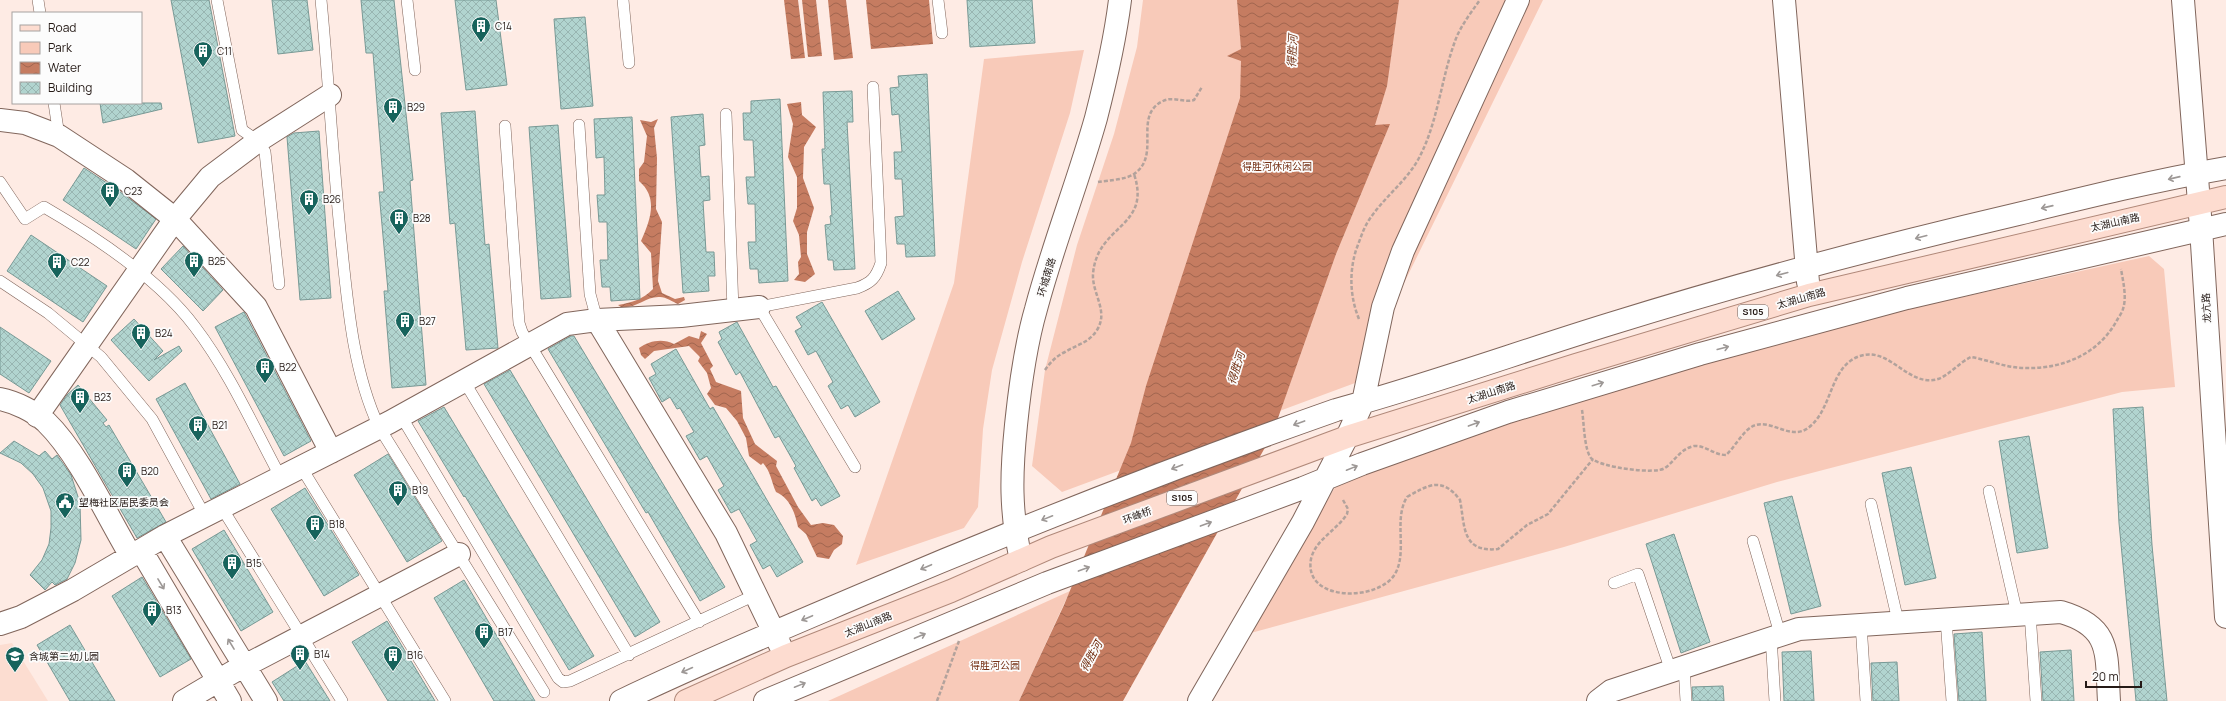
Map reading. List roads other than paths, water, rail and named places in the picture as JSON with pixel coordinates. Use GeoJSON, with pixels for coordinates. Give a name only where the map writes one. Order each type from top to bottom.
{"type":"FeatureCollection","features":[{"type":"Feature","properties":{"kind":"main road","name":"太湖山南路"},"geometry":{"type":"LineString","coordinates":[[1314,449],[1347,437],[1576,365],[1809,295],[2199,202],[2226,197]]}},
{"type":"Feature","properties":{"kind":"main road","name":"环峰桥"},"geometry":{"type":"LineString","coordinates":[[1051,547],[1314,449]]}},
{"type":"Feature","properties":{"kind":"main road","name":"太湖山南路"},"geometry":{"type":"LineString","coordinates":[[686,701],[786,656],[951,591],[1051,547]]}},
{"type":"Feature","properties":{"kind":"street","name":"环城南路"},"geometry":{"type":"LineString","coordinates":[[1021,560],[1015,531],[1011,498],[1013,455],[1021,379],[1036,310],[1096,120],[1113,50],[1120,0]]}},
{"type":"Feature","properties":{"kind":"street"},"geometry":{"type":"LineString","coordinates":[[1199,701],[1325,479],[1363,402],[1383,307],[1403,252],[1518,0]]}},
{"type":"Feature","properties":{"kind":"street"},"geometry":{"type":"LineString","coordinates":[[1784,0],[1809,295]]}},
{"type":"Feature","properties":{"kind":"street","name":"龙亢路"},"geometry":{"type":"LineString","coordinates":[[2183,0],[2201,228],[2226,616]]}},
{"type":"Feature","properties":{"kind":"street"},"geometry":{"type":"LineString","coordinates":[[37,416],[175,219],[210,177],[258,141],[330,95]]}},
{"type":"Feature","properties":{"kind":"street"},"geometry":{"type":"LineString","coordinates":[[0,120],[25,124],[59,136],[126,180],[175,219],[256,307],[332,452]]}},
{"type":"Feature","properties":{"kind":"street"},"geometry":{"type":"LineString","coordinates":[[622,701],[685,670],[1083,503],[1336,410],[1535,347],[1752,282],[1960,227],[2197,172],[2226,168]]}},
{"type":"Feature","properties":{"kind":"street"},"geometry":{"type":"LineString","coordinates":[[765,701],[1047,583],[1508,412],[1700,354],[1907,298],[2118,249],[2201,228],[2226,224]]}},
{"type":"Feature","properties":{"kind":"street"},"geometry":{"type":"LineString","coordinates":[[0,624],[21,617],[73,590],[165,536],[401,416],[567,324],[598,320],[681,316],[759,307]]}},
{"type":"Feature","properties":{"kind":"street"},"geometry":{"type":"LineString","coordinates":[[598,320],[726,533],[786,656]]}},
{"type":"Feature","properties":{"kind":"street"},"geometry":{"type":"LineString","coordinates":[[4,397],[45,421],[70,451],[230,701]]}},
{"type":"Feature","properties":{"kind":"street"},"geometry":{"type":"LineString","coordinates":[[165,536],[266,701]]}},
{"type":"Feature","properties":{"kind":"street"},"geometry":{"type":"LineString","coordinates":[[184,701],[244,666],[458,554]]}},
{"type":"Feature","properties":{"kind":"street"},"geometry":{"type":"LineString","coordinates":[[1598,701],[1611,691],[1677,668],[1776,635],[1812,627],[2061,612],[2087,622],[2098,632],[2105,647],[2109,701]]}},
{"type":"Feature","properties":{"kind":"lane"},"geometry":{"type":"LineString","coordinates":[[38,0],[40,12]]}},
{"type":"Feature","properties":{"kind":"lane"},"geometry":{"type":"LineString","coordinates":[[218,0],[242,130],[258,141],[265,152],[279,284]]}},
{"type":"Feature","properties":{"kind":"lane"},"geometry":{"type":"LineString","coordinates":[[321,0],[330,95],[338,214],[349,318],[370,407],[379,427],[544,692]]}},
{"type":"Feature","properties":{"kind":"lane"},"geometry":{"type":"LineString","coordinates":[[407,0],[415,70]]}},
{"type":"Feature","properties":{"kind":"lane"},"geometry":{"type":"LineString","coordinates":[[623,0],[629,63]]}},
{"type":"Feature","properties":{"kind":"lane"},"geometry":{"type":"LineString","coordinates":[[938,0],[942,33]]}},
{"type":"Feature","properties":{"kind":"lane"},"geometry":{"type":"LineString","coordinates":[[855,467],[759,307],[857,288],[868,284],[876,277],[881,264],[873,87]]}},
{"type":"Feature","properties":{"kind":"lane"},"geometry":{"type":"LineString","coordinates":[[54,104],[59,136]]}},
{"type":"Feature","properties":{"kind":"lane"},"geometry":{"type":"LineString","coordinates":[[726,114],[733,310]]}},
{"type":"Feature","properties":{"kind":"lane"},"geometry":{"type":"LineString","coordinates":[[579,125],[590,294],[598,320]]}},
{"type":"Feature","properties":{"kind":"lane"},"geometry":{"type":"LineString","coordinates":[[505,126],[519,323],[522,332],[698,622]]}},
{"type":"Feature","properties":{"kind":"lane"},"geometry":{"type":"LineString","coordinates":[[0,182],[25,219],[44,207],[83,230],[166,293],[195,327],[218,362],[281,478]]}},
{"type":"Feature","properties":{"kind":"lane"},"geometry":{"type":"LineString","coordinates":[[0,282],[48,313],[101,357],[152,419],[213,512],[302,636],[342,701]]}},
{"type":"Feature","properties":{"kind":"lane"},"geometry":{"type":"LineString","coordinates":[[464,381],[629,655]]}},
{"type":"Feature","properties":{"kind":"lane"},"geometry":{"type":"LineString","coordinates":[[401,416],[558,678],[563,682],[570,681],[629,655],[755,595]]}},
{"type":"Feature","properties":{"kind":"lane"},"geometry":{"type":"LineString","coordinates":[[301,467],[445,701]]}},
{"type":"Feature","properties":{"kind":"lane"},"geometry":{"type":"LineString","coordinates":[[1989,491],[2024,614],[2036,701]]}},
{"type":"Feature","properties":{"kind":"lane"},"geometry":{"type":"LineString","coordinates":[[1872,504],[1898,621]]}},
{"type":"Feature","properties":{"kind":"lane"},"geometry":{"type":"LineString","coordinates":[[1753,541],[1776,635],[1775,701]]}},
{"type":"Feature","properties":{"kind":"lane"},"geometry":{"type":"LineString","coordinates":[[1614,583],[1638,574],[1677,668],[1686,701]]}},
{"type":"Feature","properties":{"kind":"lane"},"geometry":{"type":"LineString","coordinates":[[1946,619],[1952,701]]}},
{"type":"Feature","properties":{"kind":"lane"},"geometry":{"type":"LineString","coordinates":[[1861,624],[1866,701]]}},
{"type":"Feature","properties":{"kind":"water"},"geometry":{"type":"Polygon","coordinates":[[[784,0],[798,0],[805,58],[791,59],[784,0]]]}},
{"type":"Feature","properties":{"kind":"water"},"geometry":{"type":"Polygon","coordinates":[[[802,0],[816,0],[822,56],[808,57],[802,0]]]}},
{"type":"Feature","properties":{"kind":"water"},"geometry":{"type":"Polygon","coordinates":[[[828,0],[846,0],[853,58],[834,60],[828,0]]]}},
{"type":"Feature","properties":{"kind":"water"},"geometry":{"type":"Polygon","coordinates":[[[866,0],[929,0],[933,44],[871,49],[866,0]]]}},
{"type":"Feature","properties":{"kind":"water","name":"得胜河"},"geometry":{"type":"Polygon","coordinates":[[[1237,0],[1399,0],[1387,86],[1375,125],[1390,124],[1336,254],[1272,435],[1123,701],[1019,701],[1064,605],[1131,443],[1146,386],[1240,98],[1241,61],[1227,56],[1241,49],[1237,0]]]}},
{"type":"Feature","properties":{"kind":"water"},"geometry":{"type":"Polygon","coordinates":[[[801,102],[802,115],[816,127],[804,147],[803,178],[814,208],[807,232],[807,254],[815,274],[805,282],[794,280],[799,274],[798,262],[801,257],[799,235],[793,221],[797,208],[797,177],[788,157],[793,124],[787,104],[801,102]]]}},
{"type":"Feature","properties":{"kind":"water"},"geometry":{"type":"Polygon","coordinates":[[[658,119],[654,128],[657,158],[656,209],[662,222],[658,281],[662,293],[675,299],[684,297],[685,300],[678,304],[665,298],[655,297],[631,306],[621,307],[618,305],[637,300],[645,296],[653,289],[651,253],[641,241],[650,218],[651,202],[645,188],[639,181],[639,169],[644,162],[647,136],[640,120],[651,122],[658,119]]]}},
{"type":"Feature","properties":{"kind":"water"},"geometry":{"type":"Polygon","coordinates":[[[701,331],[707,334],[701,343],[713,366],[710,369],[716,382],[741,391],[743,418],[755,444],[777,461],[776,466],[798,507],[811,525],[823,523],[834,525],[843,536],[842,544],[834,550],[829,559],[817,557],[806,534],[798,527],[791,506],[785,498],[776,492],[766,466],[763,463],[761,465],[749,456],[746,438],[737,421],[726,408],[715,405],[707,394],[711,388],[707,373],[698,361],[700,357],[689,346],[654,351],[645,359],[641,355],[639,348],[647,344],[656,341],[665,341],[674,344],[689,336],[699,339],[701,331]]]}},
{"type":"Feature","properties":{"kind":"place","name":"C14"},"geometry":{"type":"Point","coordinates":[481,43]}},
{"type":"Feature","properties":{"kind":"place","name":"C11"},"geometry":{"type":"Point","coordinates":[203,68]}},
{"type":"Feature","properties":{"kind":"place","name":"B29"},"geometry":{"type":"Point","coordinates":[393,124]}},
{"type":"Feature","properties":{"kind":"place","name":"C23"},"geometry":{"type":"Point","coordinates":[110,208]}},
{"type":"Feature","properties":{"kind":"place","name":"B26"},"geometry":{"type":"Point","coordinates":[309,216]}},
{"type":"Feature","properties":{"kind":"place","name":"B28"},"geometry":{"type":"Point","coordinates":[399,235]}},
{"type":"Feature","properties":{"kind":"place","name":"B25"},"geometry":{"type":"Point","coordinates":[194,278]}},
{"type":"Feature","properties":{"kind":"place","name":"C22"},"geometry":{"type":"Point","coordinates":[57,279]}},
{"type":"Feature","properties":{"kind":"place","name":"B27"},"geometry":{"type":"Point","coordinates":[405,338]}},
{"type":"Feature","properties":{"kind":"place","name":"B24"},"geometry":{"type":"Point","coordinates":[141,350]}},
{"type":"Feature","properties":{"kind":"place","name":"B22"},"geometry":{"type":"Point","coordinates":[265,384]}},
{"type":"Feature","properties":{"kind":"place","name":"B23"},"geometry":{"type":"Point","coordinates":[80,414]}},
{"type":"Feature","properties":{"kind":"place","name":"B21"},"geometry":{"type":"Point","coordinates":[198,442]}},
{"type":"Feature","properties":{"kind":"place","name":"B20"},"geometry":{"type":"Point","coordinates":[127,488]}},
{"type":"Feature","properties":{"kind":"place","name":"B19"},"geometry":{"type":"Point","coordinates":[398,507]}},
{"type":"Feature","properties":{"kind":"place","name":"望梅社区居民委员会"},"geometry":{"type":"Point","coordinates":[65,519]}},
{"type":"Feature","properties":{"kind":"place","name":"B18"},"geometry":{"type":"Point","coordinates":[315,541]}},
{"type":"Feature","properties":{"kind":"place","name":"B15"},"geometry":{"type":"Point","coordinates":[232,580]}},
{"type":"Feature","properties":{"kind":"place","name":"B13"},"geometry":{"type":"Point","coordinates":[152,627]}},
{"type":"Feature","properties":{"kind":"place","name":"B17"},"geometry":{"type":"Point","coordinates":[484,649]}},
{"type":"Feature","properties":{"kind":"place","name":"B14"},"geometry":{"type":"Point","coordinates":[300,671]}},
{"type":"Feature","properties":{"kind":"place","name":"B16"},"geometry":{"type":"Point","coordinates":[393,672]}},
{"type":"Feature","properties":{"kind":"place","name":"含城第二幼儿园"},"geometry":{"type":"Point","coordinates":[15,673]}},
{"type":"Feature","properties":{"kind":"park label","name":"得胜河休闲公园"},"geometry":{"type":"Point","coordinates":[1277,166]}},
{"type":"Feature","properties":{"kind":"park label","name":"得胜河公园"},"geometry":{"type":"Point","coordinates":[995,665]}}]}
